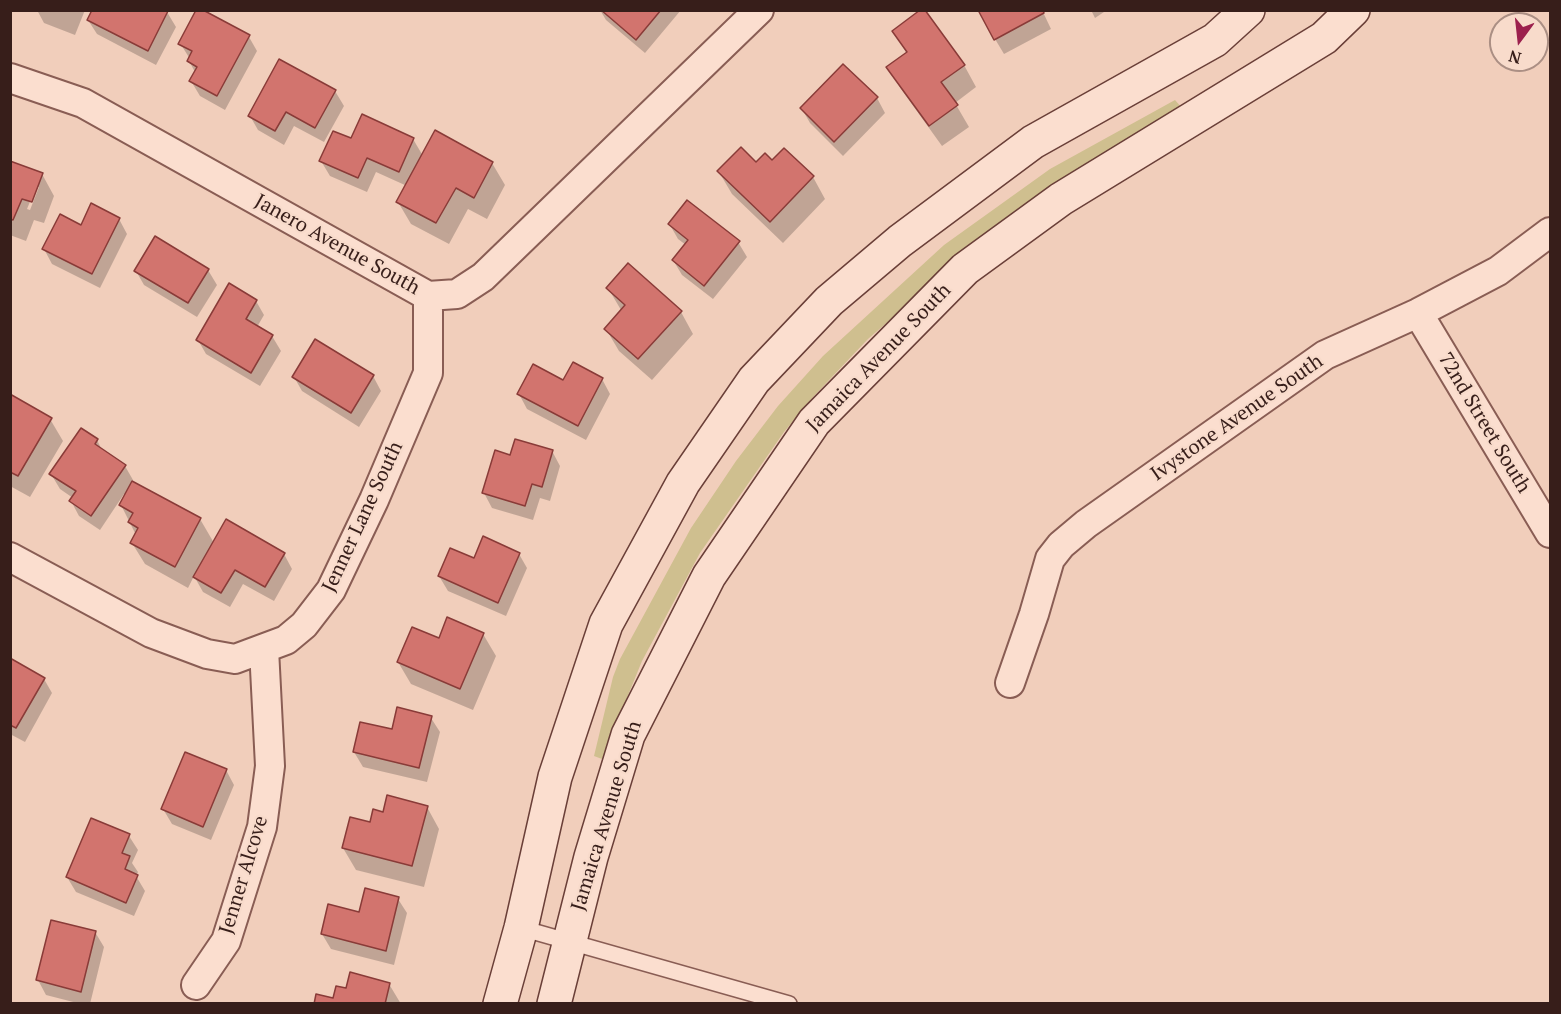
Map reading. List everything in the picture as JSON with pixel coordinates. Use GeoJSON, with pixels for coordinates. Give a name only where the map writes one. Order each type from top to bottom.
{"type":"FeatureCollection","features":[{"type":"Feature","properties":{"kind":"street","name":"Janero Avenue South"},"geometry":{"type":"LineString","coordinates":[[10,78],[83,103],[428,296],[457,294],[483,277],[759,10]]}},
{"type":"Feature","properties":{"kind":"street"},"geometry":{"type":"LineString","coordinates":[[501,1004],[521,928],[555,777],[606,624],[683,483],[754,380],[829,301],[900,242],[1014,156],[1033,142],[1215,40],[1248,10]]}},
{"type":"Feature","properties":{"kind":"street","name":"Jamaica Avenue South"},"geometry":{"type":"LineString","coordinates":[[554,1004],[591,857],[628,735],[709,576],[814,422],[965,268],[1061,200],[1324,38],[1353,10]]}},
{"type":"Feature","properties":{"kind":"street","name":"Ivystone Avenue South"},"geometry":{"type":"LineString","coordinates":[[1010,683],[1050,559],[1061,545],[1086,524],[1325,355],[1418,313],[1498,271],[1551,232]]}},
{"type":"Feature","properties":{"kind":"street","name":"Jenner Lane South"},"geometry":{"type":"LineString","coordinates":[[10,556],[151,633],[207,654],[235,659],[286,640],[304,625],[331,590],[374,500],[428,373],[428,296]]}},
{"type":"Feature","properties":{"kind":"street","name":"72nd Street South"},"geometry":{"type":"LineString","coordinates":[[1418,313],[1551,532]]}},
{"type":"Feature","properties":{"kind":"street","name":"Jenner Alcove"},"geometry":{"type":"LineString","coordinates":[[196,985],[225,941],[262,827],[270,766],[264,649]]}},
{"type":"Feature","properties":{"kind":"lane"},"geometry":{"type":"LineString","coordinates":[[521,928],[789,1004]]}},
{"type":"Feature","properties":{"kind":"shaded area"},"geometry":{"type":"Polygon","coordinates":[[[1175,100],[1182,108],[938,278],[868,339],[813,397],[784,432],[700,553],[642,661],[602,759],[594,756],[613,677],[620,659],[691,528],[736,461],[778,406],[823,356],[944,245],[1050,169],[1175,100]]]}},
{"type":"Feature","properties":{"kind":"building"},"geometry":{"type":"Polygon","coordinates":[[[92,10],[168,11],[148,51],[87,20],[92,10]]]}},
{"type":"Feature","properties":{"kind":"building"},"geometry":{"type":"Polygon","coordinates":[[[196,10],[203,10],[250,35],[217,96],[189,81],[197,67],[187,61],[192,51],[178,44],[196,10]]]}},
{"type":"Feature","properties":{"kind":"building"},"geometry":{"type":"Polygon","coordinates":[[[601,10],[661,10],[636,40],[601,10]]]}},
{"type":"Feature","properties":{"kind":"building"},"geometry":{"type":"Polygon","coordinates":[[[920,10],[925,10],[965,65],[941,82],[958,105],[929,126],[886,67],[907,52],[892,31],[920,10]]]}},
{"type":"Feature","properties":{"kind":"building"},"geometry":{"type":"Polygon","coordinates":[[[978,10],[1043,10],[1044,13],[994,40],[978,10]]]}},
{"type":"Feature","properties":{"kind":"building"},"geometry":{"type":"Polygon","coordinates":[[[279,59],[336,90],[315,128],[286,112],[275,131],[248,116],[279,59]]]}},
{"type":"Feature","properties":{"kind":"building"},"geometry":{"type":"Polygon","coordinates":[[[843,64],[878,97],[834,142],[800,108],[843,64]]]}},
{"type":"Feature","properties":{"kind":"building"},"geometry":{"type":"Polygon","coordinates":[[[362,114],[414,138],[399,172],[367,158],[358,178],[319,161],[333,131],[351,138],[362,114]]]}},
{"type":"Feature","properties":{"kind":"building"},"geometry":{"type":"Polygon","coordinates":[[[435,130],[493,162],[474,198],[456,188],[436,223],[396,202],[435,130]]]}},
{"type":"Feature","properties":{"kind":"building"},"geometry":{"type":"Polygon","coordinates":[[[741,147],[756,162],[765,153],[772,160],[784,148],[814,176],[770,222],[717,171],[741,147]]]}},
{"type":"Feature","properties":{"kind":"building"},"geometry":{"type":"Polygon","coordinates":[[[10,161],[43,173],[32,202],[22,199],[13,220],[10,219],[10,161]]]}},
{"type":"Feature","properties":{"kind":"building"},"geometry":{"type":"Polygon","coordinates":[[[687,200],[740,241],[704,286],[672,260],[688,240],[668,224],[687,200]]]}},
{"type":"Feature","properties":{"kind":"building"},"geometry":{"type":"Polygon","coordinates":[[[91,203],[120,218],[92,274],[42,249],[60,214],[81,225],[91,203]]]}},
{"type":"Feature","properties":{"kind":"building"},"geometry":{"type":"Polygon","coordinates":[[[155,236],[209,269],[188,303],[134,271],[155,236]]]}},
{"type":"Feature","properties":{"kind":"building"},"geometry":{"type":"Polygon","coordinates":[[[628,263],[682,311],[638,359],[604,329],[625,305],[606,288],[628,263]]]}},
{"type":"Feature","properties":{"kind":"building"},"geometry":{"type":"Polygon","coordinates":[[[229,283],[257,300],[246,319],[273,335],[251,373],[196,340],[229,283]]]}},
{"type":"Feature","properties":{"kind":"building"},"geometry":{"type":"Polygon","coordinates":[[[315,339],[374,375],[351,413],[292,377],[315,339]]]}},
{"type":"Feature","properties":{"kind":"building"},"geometry":{"type":"Polygon","coordinates":[[[573,362],[603,378],[578,426],[517,394],[533,364],[563,380],[573,362]]]}},
{"type":"Feature","properties":{"kind":"building"},"geometry":{"type":"Polygon","coordinates":[[[10,394],[52,418],[18,476],[10,472],[10,394]]]}},
{"type":"Feature","properties":{"kind":"building"},"geometry":{"type":"Polygon","coordinates":[[[81,428],[98,439],[95,444],[126,465],[91,516],[69,501],[76,491],[49,474],[81,428]]]}},
{"type":"Feature","properties":{"kind":"building"},"geometry":{"type":"Polygon","coordinates":[[[515,439],[553,450],[542,487],[532,484],[525,506],[482,493],[495,450],[510,455],[515,439]]]}},
{"type":"Feature","properties":{"kind":"building"},"geometry":{"type":"Polygon","coordinates":[[[132,481],[201,518],[175,567],[130,543],[138,528],[128,522],[133,513],[119,505],[132,481]]]}},
{"type":"Feature","properties":{"kind":"building"},"geometry":{"type":"Polygon","coordinates":[[[226,519],[285,553],[265,587],[235,570],[221,593],[193,577],[226,519]]]}},
{"type":"Feature","properties":{"kind":"building"},"geometry":{"type":"Polygon","coordinates":[[[483,536],[520,553],[498,603],[438,576],[450,548],[474,558],[483,536]]]}},
{"type":"Feature","properties":{"kind":"building"},"geometry":{"type":"Polygon","coordinates":[[[447,617],[484,633],[460,689],[397,662],[412,627],[439,638],[447,617]]]}},
{"type":"Feature","properties":{"kind":"building"},"geometry":{"type":"Polygon","coordinates":[[[10,658],[45,678],[16,728],[10,725],[10,658]]]}},
{"type":"Feature","properties":{"kind":"building"},"geometry":{"type":"Polygon","coordinates":[[[397,707],[432,716],[419,768],[353,752],[360,722],[392,729],[397,707]]]}},
{"type":"Feature","properties":{"kind":"building"},"geometry":{"type":"Polygon","coordinates":[[[185,752],[227,769],[203,827],[161,809],[185,752]]]}},
{"type":"Feature","properties":{"kind":"building"},"geometry":{"type":"Polygon","coordinates":[[[387,795],[428,806],[412,866],[342,848],[350,817],[370,822],[373,809],[383,812],[387,795]]]}},
{"type":"Feature","properties":{"kind":"building"},"geometry":{"type":"Polygon","coordinates":[[[91,818],[130,834],[122,853],[130,856],[125,869],[138,875],[126,903],[66,877],[91,818]]]}},
{"type":"Feature","properties":{"kind":"building"},"geometry":{"type":"Polygon","coordinates":[[[365,888],[399,897],[386,951],[321,934],[328,904],[359,912],[365,888]]]}},
{"type":"Feature","properties":{"kind":"building"},"geometry":{"type":"Polygon","coordinates":[[[51,920],[96,931],[81,992],[36,980],[51,920]]]}},
{"type":"Feature","properties":{"kind":"building"},"geometry":{"type":"Polygon","coordinates":[[[350,972],[390,983],[385,1004],[314,1004],[316,994],[333,998],[336,986],[346,988],[350,972]]]}}]}
